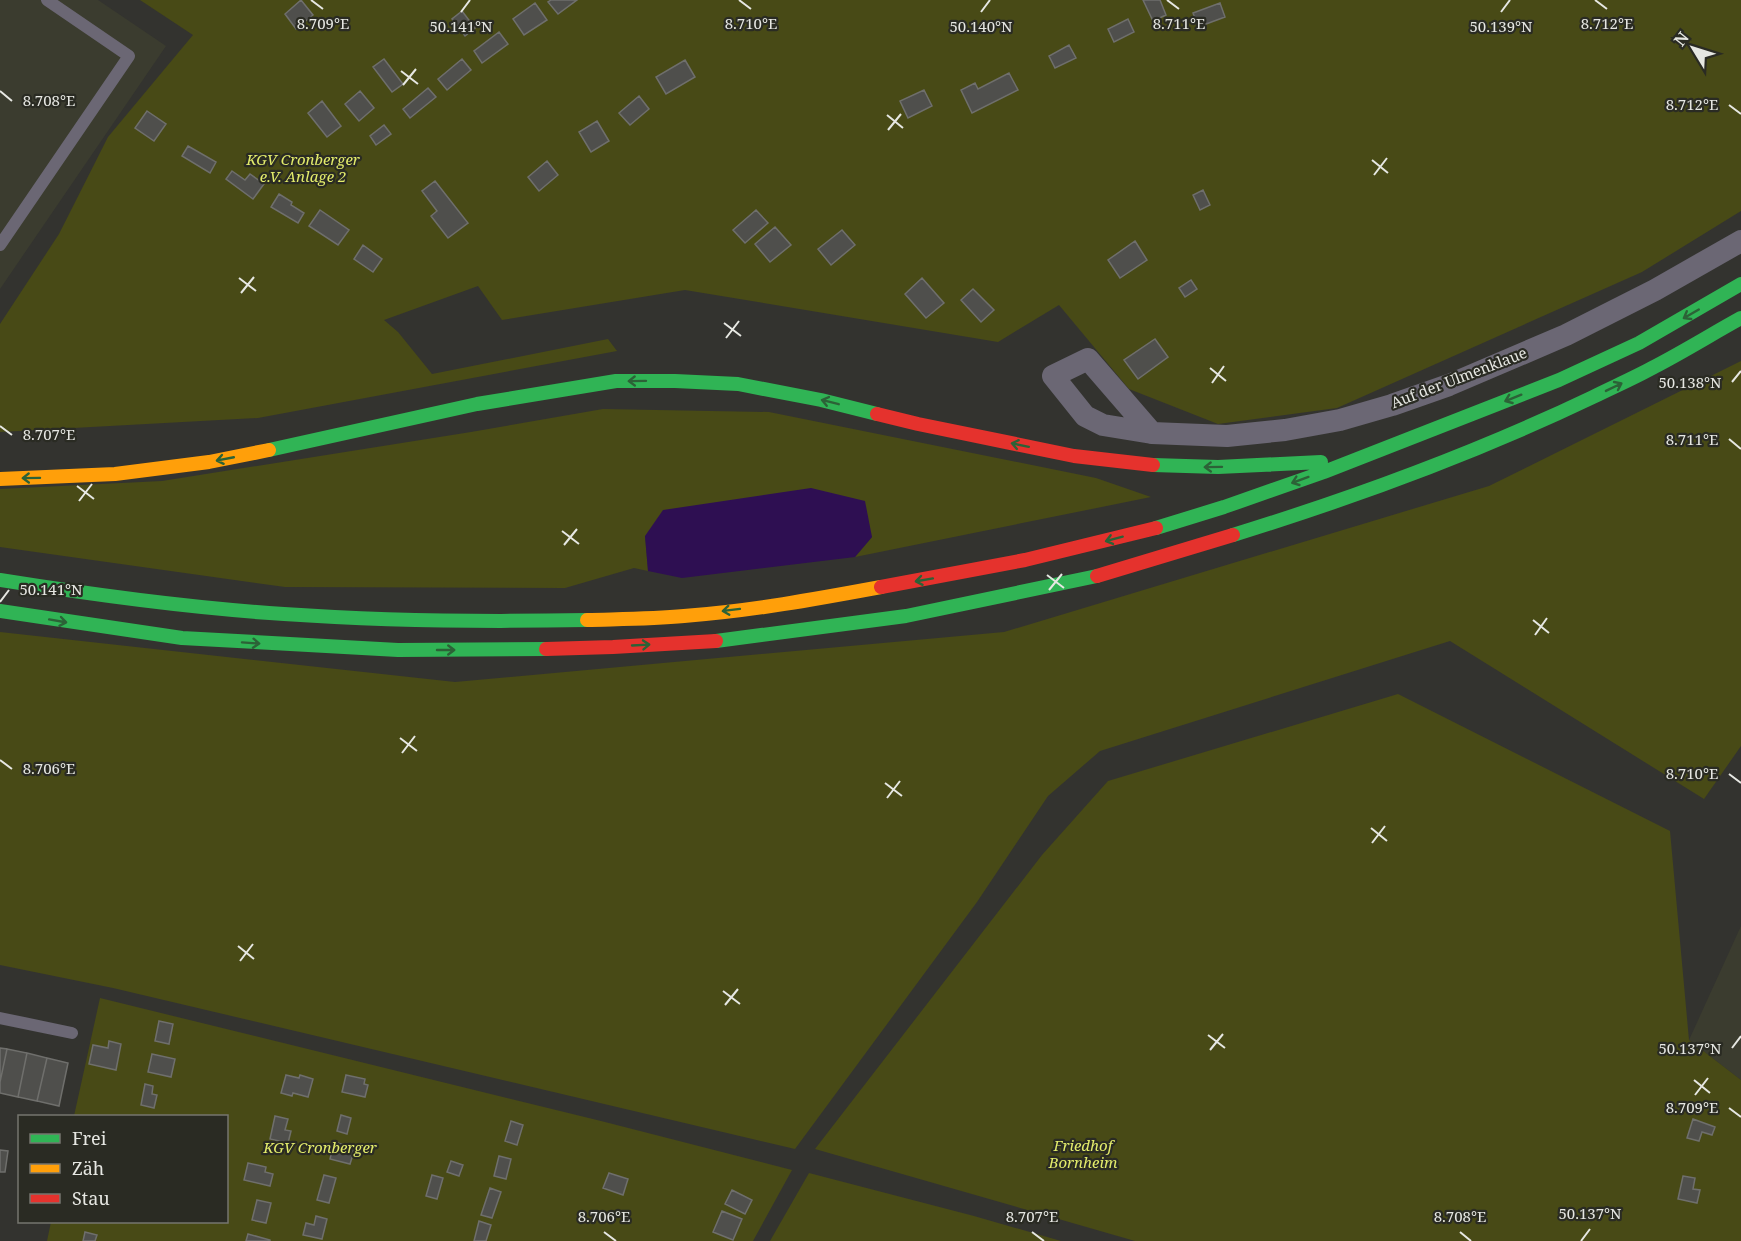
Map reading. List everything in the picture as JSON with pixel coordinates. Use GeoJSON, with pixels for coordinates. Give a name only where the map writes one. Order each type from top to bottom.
{"type":"FeatureCollection","features":[{"type":"Feature","properties":{"kind":"highway"},"geometry":{"type":"LineString","coordinates":[[0,580],[81,594],[182,606],[291,616],[403,621],[522,622],[686,616],[802,602],[995,567],[1091,545],[1234,504],[1355,461],[1567,376],[1642,341],[1741,284]]}},
{"type":"Feature","properties":{"kind":"highway"},"geometry":{"type":"LineString","coordinates":[[0,611],[182,638],[398,650],[536,650],[706,642],[906,616],[1102,575],[1344,500],[1483,447],[1562,412],[1653,368],[1741,318]]}},
{"type":"Feature","properties":{"kind":"highway"},"geometry":{"type":"LineString","coordinates":[[0,479],[115,474],[209,462],[477,404],[616,381],[738,384],[1074,456],[1142,465],[1218,467],[1355,461]]}},
{"type":"Feature","properties":{"kind":"street","name":"Auf der Ulmenklaue"},"geometry":{"type":"LineString","coordinates":[[1152,433],[1227,436],[1285,430],[1340,420],[1392,405],[1449,385],[1566,335],[1655,290],[1741,241]]}},
{"type":"Feature","properties":{"kind":"lane"},"geometry":{"type":"LineString","coordinates":[[0,245],[129,56],[47,0]]}},
{"type":"Feature","properties":{"kind":"lane"},"geometry":{"type":"LineString","coordinates":[[0,1018],[72,1033]]}},
{"type":"Feature","properties":{"kind":"shaded area"},"geometry":{"type":"Polygon","coordinates":[[[0,0],[98,0],[166,46],[0,289],[0,0]]]}},
{"type":"Feature","properties":{"kind":"shaded area"},"geometry":{"type":"Polygon","coordinates":[[[811,488],[865,501],[872,537],[855,557],[682,578],[648,571],[645,536],[663,510],[811,488]]]}},
{"type":"Feature","properties":{"kind":"shaded area"},"geometry":{"type":"Polygon","coordinates":[[[1741,926],[1741,1080],[1689,1040],[1741,926]]]}},
{"type":"Feature","properties":{"kind":"green space","name":"KGV Cronberger e.V. Anlage 2"},"geometry":{"type":"Polygon","coordinates":[[[140,0],[1741,0],[1741,211],[1642,272],[1337,408],[1218,424],[1129,389],[1059,305],[998,342],[685,290],[502,320],[478,286],[384,320],[398,332],[432,374],[608,339],[617,351],[258,418],[0,432],[0,324],[59,234],[108,137],[193,35],[140,0]]]}},
{"type":"Feature","properties":{"kind":"green space"},"geometry":{"type":"Polygon","coordinates":[[[1741,361],[1741,746],[1704,799],[1450,641],[1100,751],[1048,796],[977,902],[795,1149],[113,988],[0,965],[0,632],[455,682],[1004,632],[1489,486],[1741,361]]]}},
{"type":"Feature","properties":{"kind":"green space"},"geometry":{"type":"Polygon","coordinates":[[[603,409],[769,412],[1096,478],[1151,497],[855,557],[872,537],[645,536],[648,571],[634,568],[565,588],[285,587],[0,547],[0,489],[162,481],[603,409]]]}},
{"type":"Feature","properties":{"kind":"green space","name":"Friedhof Bornheim"},"geometry":{"type":"Polygon","coordinates":[[[1398,694],[1670,831],[1689,1040],[1741,1080],[1741,1241],[1135,1241],[815,1149],[1042,855],[1108,781],[1398,694]]]}},
{"type":"Feature","properties":{"kind":"green space","name":"KGV Cronberger"},"geometry":{"type":"Polygon","coordinates":[[[100,998],[792,1170],[753,1241],[47,1241],[51,1223],[228,1223],[228,1115],[74,1115],[100,998]]]}},
{"type":"Feature","properties":{"kind":"green space"},"geometry":{"type":"Polygon","coordinates":[[[809,1173],[974,1216],[1061,1241],[770,1241],[809,1173]]]}},
{"type":"Feature","properties":{"kind":"building"},"geometry":{"type":"Polygon","coordinates":[[[301,0],[313,15],[296,29],[285,14],[301,0]]]}},
{"type":"Feature","properties":{"kind":"building"},"geometry":{"type":"Polygon","coordinates":[[[577,0],[558,14],[548,2],[577,0]]]}},
{"type":"Feature","properties":{"kind":"building"},"geometry":{"type":"Polygon","coordinates":[[[1143,0],[1160,0],[1166,15],[1153,21],[1143,0]]]}},
{"type":"Feature","properties":{"kind":"building"},"geometry":{"type":"Polygon","coordinates":[[[535,3],[547,20],[524,35],[513,19],[535,3]]]}},
{"type":"Feature","properties":{"kind":"building"},"geometry":{"type":"Polygon","coordinates":[[[1220,3],[1225,17],[1198,27],[1193,13],[1220,3]]]}},
{"type":"Feature","properties":{"kind":"building"},"geometry":{"type":"Polygon","coordinates":[[[462,11],[475,28],[465,36],[452,19],[462,11]]]}},
{"type":"Feature","properties":{"kind":"building"},"geometry":{"type":"Polygon","coordinates":[[[1128,19],[1134,32],[1114,42],[1108,29],[1128,19]]]}},
{"type":"Feature","properties":{"kind":"building"},"geometry":{"type":"Polygon","coordinates":[[[499,32],[508,44],[482,63],[474,51],[499,32]]]}},
{"type":"Feature","properties":{"kind":"building"},"geometry":{"type":"Polygon","coordinates":[[[1069,45],[1076,58],[1055,68],[1049,56],[1069,45]]]}},
{"type":"Feature","properties":{"kind":"building"},"geometry":{"type":"Polygon","coordinates":[[[384,59],[403,84],[392,92],[373,67],[384,59]]]}},
{"type":"Feature","properties":{"kind":"building"},"geometry":{"type":"Polygon","coordinates":[[[462,59],[471,70],[447,90],[438,79],[462,59]]]}},
{"type":"Feature","properties":{"kind":"building"},"geometry":{"type":"Polygon","coordinates":[[[685,60],[695,77],[666,94],[656,77],[685,60]]]}},
{"type":"Feature","properties":{"kind":"building"},"geometry":{"type":"Polygon","coordinates":[[[1009,73],[1018,90],[972,113],[961,90],[975,83],[978,89],[1009,73]]]}},
{"type":"Feature","properties":{"kind":"building"},"geometry":{"type":"Polygon","coordinates":[[[428,88],[436,97],[410,118],[403,109],[428,88]]]}},
{"type":"Feature","properties":{"kind":"building"},"geometry":{"type":"Polygon","coordinates":[[[924,90],[932,106],[908,118],[900,101],[924,90]]]}},
{"type":"Feature","properties":{"kind":"building"},"geometry":{"type":"Polygon","coordinates":[[[360,91],[374,108],[359,121],[345,104],[360,91]]]}},
{"type":"Feature","properties":{"kind":"building"},"geometry":{"type":"Polygon","coordinates":[[[639,96],[649,109],[630,125],[619,113],[639,96]]]}},
{"type":"Feature","properties":{"kind":"building"},"geometry":{"type":"Polygon","coordinates":[[[322,101],[341,126],[327,137],[308,113],[322,101]]]}},
{"type":"Feature","properties":{"kind":"building"},"geometry":{"type":"Polygon","coordinates":[[[147,111],[166,124],[154,141],[135,128],[147,111]]]}},
{"type":"Feature","properties":{"kind":"building"},"geometry":{"type":"Polygon","coordinates":[[[597,121],[609,141],[591,152],[579,132],[597,121]]]}},
{"type":"Feature","properties":{"kind":"building"},"geometry":{"type":"Polygon","coordinates":[[[384,125],[391,134],[376,145],[370,136],[384,125]]]}},
{"type":"Feature","properties":{"kind":"building"},"geometry":{"type":"Polygon","coordinates":[[[188,146],[216,162],[210,173],[182,156],[188,146]]]}},
{"type":"Feature","properties":{"kind":"building"},"geometry":{"type":"Polygon","coordinates":[[[547,161],[558,175],[539,191],[528,177],[547,161]]]}},
{"type":"Feature","properties":{"kind":"building"},"geometry":{"type":"Polygon","coordinates":[[[232,171],[245,180],[250,174],[264,184],[253,199],[226,179],[232,171]]]}},
{"type":"Feature","properties":{"kind":"building"},"geometry":{"type":"Polygon","coordinates":[[[435,181],[468,223],[448,238],[431,216],[437,211],[422,191],[435,181]]]}},
{"type":"Feature","properties":{"kind":"building"},"geometry":{"type":"Polygon","coordinates":[[[1203,190],[1210,205],[1200,210],[1193,195],[1203,190]]]}},
{"type":"Feature","properties":{"kind":"building"},"geometry":{"type":"Polygon","coordinates":[[[279,194],[304,213],[298,223],[271,207],[279,194]]]}},
{"type":"Feature","properties":{"kind":"building"},"geometry":{"type":"Polygon","coordinates":[[[320,210],[349,230],[338,245],[309,226],[320,210]]]}},
{"type":"Feature","properties":{"kind":"building"},"geometry":{"type":"Polygon","coordinates":[[[756,210],[768,223],[745,243],[733,230],[756,210]]]}},
{"type":"Feature","properties":{"kind":"building"},"geometry":{"type":"Polygon","coordinates":[[[775,227],[791,245],[770,262],[755,244],[775,227]]]}},
{"type":"Feature","properties":{"kind":"building"},"geometry":{"type":"Polygon","coordinates":[[[842,230],[855,245],[831,265],[818,249],[842,230]]]}},
{"type":"Feature","properties":{"kind":"building"},"geometry":{"type":"Polygon","coordinates":[[[1135,241],[1147,260],[1120,278],[1108,260],[1135,241]]]}},
{"type":"Feature","properties":{"kind":"building"},"geometry":{"type":"Polygon","coordinates":[[[363,245],[382,259],[373,272],[354,259],[363,245]]]}},
{"type":"Feature","properties":{"kind":"building"},"geometry":{"type":"Polygon","coordinates":[[[922,278],[944,303],[926,318],[905,294],[922,278]]]}},
{"type":"Feature","properties":{"kind":"building"},"geometry":{"type":"Polygon","coordinates":[[[1191,280],[1197,289],[1185,297],[1179,288],[1191,280]]]}},
{"type":"Feature","properties":{"kind":"building"},"geometry":{"type":"Polygon","coordinates":[[[973,289],[994,310],[981,322],[961,300],[973,289]]]}},
{"type":"Feature","properties":{"kind":"building"},"geometry":{"type":"Polygon","coordinates":[[[1155,339],[1168,357],[1138,379],[1124,360],[1155,339]]]}},
{"type":"Feature","properties":{"kind":"building"},"geometry":{"type":"Polygon","coordinates":[[[159,1021],[173,1024],[169,1044],[155,1041],[159,1021]]]}},
{"type":"Feature","properties":{"kind":"building"},"geometry":{"type":"Polygon","coordinates":[[[109,1041],[121,1044],[116,1070],[89,1064],[93,1045],[108,1048],[109,1041]]]}},
{"type":"Feature","properties":{"kind":"building"},"geometry":{"type":"Polygon","coordinates":[[[0,1048],[7,1049],[0,1082],[0,1048]]]}},
{"type":"Feature","properties":{"kind":"building"},"geometry":{"type":"Polygon","coordinates":[[[7,1049],[27,1053],[18,1097],[0,1093],[7,1049]]]}},
{"type":"Feature","properties":{"kind":"building"},"geometry":{"type":"Polygon","coordinates":[[[27,1053],[47,1058],[37,1101],[18,1097],[27,1053]]]}},
{"type":"Feature","properties":{"kind":"building"},"geometry":{"type":"Polygon","coordinates":[[[152,1054],[175,1059],[171,1077],[148,1072],[152,1054]]]}},
{"type":"Feature","properties":{"kind":"building"},"geometry":{"type":"Polygon","coordinates":[[[47,1058],[68,1063],[59,1106],[37,1101],[47,1058]]]}},
{"type":"Feature","properties":{"kind":"building"},"geometry":{"type":"Polygon","coordinates":[[[286,1075],[299,1078],[300,1075],[313,1079],[308,1097],[281,1093],[286,1075]]]}},
{"type":"Feature","properties":{"kind":"building"},"geometry":{"type":"Polygon","coordinates":[[[346,1075],[365,1079],[364,1084],[368,1085],[365,1097],[342,1092],[346,1075]]]}},
{"type":"Feature","properties":{"kind":"building"},"geometry":{"type":"Polygon","coordinates":[[[145,1084],[153,1086],[152,1094],[157,1095],[154,1108],[141,1105],[145,1084]]]}},
{"type":"Feature","properties":{"kind":"building"},"geometry":{"type":"Polygon","coordinates":[[[341,1115],[351,1118],[347,1134],[337,1131],[341,1115]]]}},
{"type":"Feature","properties":{"kind":"building"},"geometry":{"type":"Polygon","coordinates":[[[275,1116],[288,1119],[285,1130],[291,1131],[288,1143],[270,1139],[275,1116]]]}},
{"type":"Feature","properties":{"kind":"building"},"geometry":{"type":"Polygon","coordinates":[[[1693,1119],[1715,1127],[1712,1135],[1702,1132],[1699,1141],[1687,1138],[1693,1119]]]}},
{"type":"Feature","properties":{"kind":"building"},"geometry":{"type":"Polygon","coordinates":[[[511,1121],[523,1125],[517,1145],[505,1141],[511,1121]]]}},
{"type":"Feature","properties":{"kind":"building"},"geometry":{"type":"Polygon","coordinates":[[[334,1142],[355,1148],[350,1164],[330,1159],[334,1142]]]}},
{"type":"Feature","properties":{"kind":"building"},"geometry":{"type":"Polygon","coordinates":[[[0,1150],[8,1151],[5,1172],[0,1172],[0,1150]]]}},
{"type":"Feature","properties":{"kind":"building"},"geometry":{"type":"Polygon","coordinates":[[[499,1156],[511,1159],[506,1179],[494,1176],[499,1156]]]}},
{"type":"Feature","properties":{"kind":"building"},"geometry":{"type":"Polygon","coordinates":[[[451,1161],[463,1165],[459,1176],[447,1172],[451,1161]]]}},
{"type":"Feature","properties":{"kind":"building"},"geometry":{"type":"Polygon","coordinates":[[[248,1163],[266,1167],[265,1172],[273,1174],[270,1186],[244,1180],[248,1163]]]}},
{"type":"Feature","properties":{"kind":"building"},"geometry":{"type":"Polygon","coordinates":[[[609,1173],[628,1179],[623,1195],[603,1188],[609,1173]]]}},
{"type":"Feature","properties":{"kind":"building"},"geometry":{"type":"Polygon","coordinates":[[[324,1175],[336,1178],[329,1203],[317,1200],[324,1175]]]}},
{"type":"Feature","properties":{"kind":"building"},"geometry":{"type":"Polygon","coordinates":[[[432,1175],[443,1178],[437,1199],[426,1196],[432,1175]]]}},
{"type":"Feature","properties":{"kind":"building"},"geometry":{"type":"Polygon","coordinates":[[[1683,1176],[1695,1178],[1693,1189],[1700,1190],[1697,1203],[1678,1199],[1683,1176]]]}},
{"type":"Feature","properties":{"kind":"building"},"geometry":{"type":"Polygon","coordinates":[[[490,1188],[501,1192],[492,1218],[481,1215],[490,1188]]]}},
{"type":"Feature","properties":{"kind":"building"},"geometry":{"type":"Polygon","coordinates":[[[732,1190],[752,1200],[745,1214],[725,1204],[732,1190]]]}},
{"type":"Feature","properties":{"kind":"building"},"geometry":{"type":"Polygon","coordinates":[[[257,1200],[271,1203],[266,1223],[252,1220],[257,1200]]]}},
{"type":"Feature","properties":{"kind":"building"},"geometry":{"type":"Polygon","coordinates":[[[722,1211],[742,1219],[733,1240],[713,1232],[722,1211]]]}},
{"type":"Feature","properties":{"kind":"building"},"geometry":{"type":"Polygon","coordinates":[[[316,1216],[327,1219],[322,1239],[303,1235],[306,1223],[314,1225],[316,1216]]]}},
{"type":"Feature","properties":{"kind":"building"},"geometry":{"type":"Polygon","coordinates":[[[479,1221],[491,1225],[486,1241],[474,1241],[479,1221]]]}},
{"type":"Feature","properties":{"kind":"building"},"geometry":{"type":"Polygon","coordinates":[[[85,1232],[97,1235],[95,1241],[83,1241],[85,1232]]]}},
{"type":"Feature","properties":{"kind":"building"},"geometry":{"type":"Polygon","coordinates":[[[248,1234],[270,1240],[270,1241],[246,1241],[248,1234]]]}},
{"type":"Feature","properties":{"kind":"traffic: fast"},"geometry":{"type":"LineString","coordinates":[[1156,528],[1324,472],[1559,380],[1639,343],[1741,284]]}},
{"type":"Feature","properties":{"kind":"traffic: fast"},"geometry":{"type":"LineString","coordinates":[[1233,535],[1370,489],[1505,437],[1639,375],[1741,318]]}},
{"type":"Feature","properties":{"kind":"traffic: fast"},"geometry":{"type":"LineString","coordinates":[[269,450],[477,404],[616,381],[738,384],[821,400],[877,414]]}},
{"type":"Feature","properties":{"kind":"traffic: fast"},"geometry":{"type":"LineString","coordinates":[[1153,465],[1218,467],[1321,462]]}},
{"type":"Feature","properties":{"kind":"traffic: fast"},"geometry":{"type":"LineString","coordinates":[[716,641],[906,616],[1097,576]]}},
{"type":"Feature","properties":{"kind":"traffic: fast"},"geometry":{"type":"LineString","coordinates":[[0,580],[141,600],[284,614],[436,620],[587,620]]}},
{"type":"Feature","properties":{"kind":"traffic: fast"},"geometry":{"type":"LineString","coordinates":[[0,611],[182,638],[398,650],[546,649]]}},
{"type":"Feature","properties":{"kind":"traffic: slow"},"geometry":{"type":"LineString","coordinates":[[0,479],[115,474],[209,462],[269,450]]}},
{"type":"Feature","properties":{"kind":"traffic: slow"},"geometry":{"type":"LineString","coordinates":[[587,620],[709,614],[881,587]]}},
{"type":"Feature","properties":{"kind":"traffic: jam"},"geometry":{"type":"LineString","coordinates":[[877,414],[1074,456],[1153,465]]}},
{"type":"Feature","properties":{"kind":"traffic: jam"},"geometry":{"type":"LineString","coordinates":[[881,587],[1025,560],[1156,528]]}},
{"type":"Feature","properties":{"kind":"traffic: jam"},"geometry":{"type":"LineString","coordinates":[[1097,576],[1233,535]]}},
{"type":"Feature","properties":{"kind":"traffic: jam"},"geometry":{"type":"LineString","coordinates":[[546,649],[716,641]]}}]}
